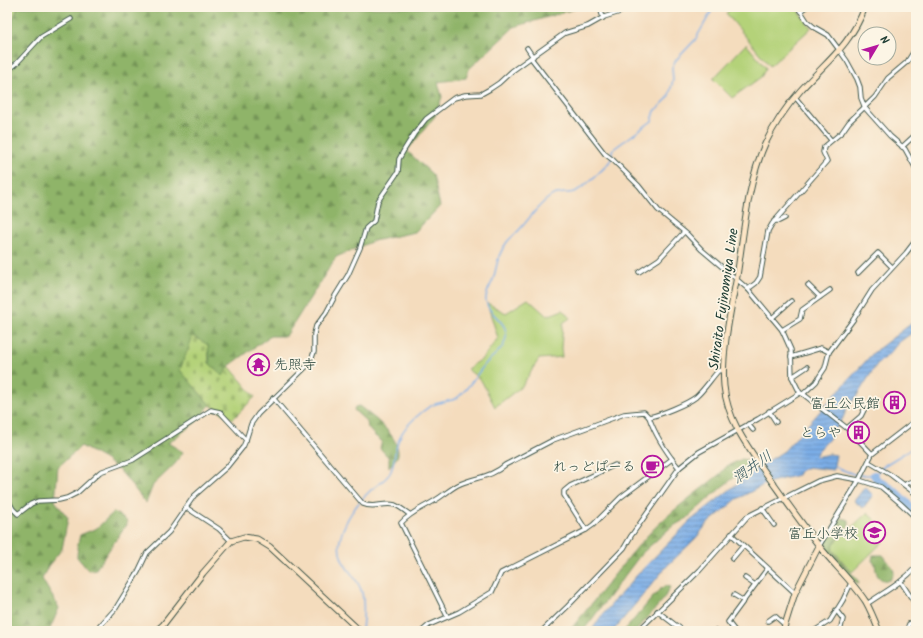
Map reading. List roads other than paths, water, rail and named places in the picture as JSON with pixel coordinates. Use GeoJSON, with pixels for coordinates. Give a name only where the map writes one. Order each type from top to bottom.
{"type":"FeatureCollection","features":[{"type":"Feature","properties":{"kind":"main road","name":"Shiraito Fujinomiya Line"},"geometry":{"type":"LineString","coordinates":[[865,7],[857,26],[840,51],[795,97],[776,123],[758,160],[753,178],[736,279],[724,370],[724,387],[727,402],[738,430],[752,453],[819,546],[867,604],[880,631]]}},
{"type":"Feature","properties":{"kind":"main road"},"geometry":{"type":"LineString","coordinates":[[156,631],[163,626],[203,573],[231,541],[244,537],[257,539],[270,547],[360,631]]}},
{"type":"Feature","properties":{"kind":"main road"},"geometry":{"type":"LineString","coordinates":[[783,631],[795,593],[819,546]]}},
{"type":"Feature","properties":{"kind":"street"},"geometry":{"type":"LineString","coordinates":[[600,7],[603,18]]}},
{"type":"Feature","properties":{"kind":"street"},"geometry":{"type":"LineString","coordinates":[[98,630],[116,608],[148,553],[169,532],[194,496],[227,467],[242,447],[254,419],[273,398],[310,364],[314,352],[314,334],[316,326],[326,313],[348,275],[360,248],[366,228],[374,221],[378,201],[398,172],[400,159],[414,134],[426,120],[454,98],[465,95],[481,94],[500,83],[512,71],[565,33],[588,26],[603,18],[636,7]]}},
{"type":"Feature","properties":{"kind":"street"},"geometry":{"type":"LineString","coordinates":[[806,7],[799,9],[807,21],[828,35],[847,61],[857,79],[865,108],[902,147],[916,169]]}},
{"type":"Feature","properties":{"kind":"street"},"geometry":{"type":"LineString","coordinates":[[7,71],[16,64],[41,37],[71,19]]}},
{"type":"Feature","properties":{"kind":"street"},"geometry":{"type":"LineString","coordinates":[[527,48],[532,58],[605,154],[639,186],[658,210],[748,289],[782,330],[791,350],[792,377],[801,393],[847,428],[872,454]]}},
{"type":"Feature","properties":{"kind":"street"},"geometry":{"type":"LineString","coordinates":[[748,289],[756,283],[760,277],[768,231],[774,221],[827,160],[823,152],[824,147],[842,132],[850,122],[875,98],[888,78],[907,62],[916,48]]}},
{"type":"Feature","properties":{"kind":"street"},"geometry":{"type":"LineString","coordinates":[[795,97],[831,140]]}},
{"type":"Feature","properties":{"kind":"street"},"geometry":{"type":"LineString","coordinates":[[902,147],[915,135]]}},
{"type":"Feature","properties":{"kind":"street"},"geometry":{"type":"LineString","coordinates":[[774,221],[779,221],[785,218]]}},
{"type":"Feature","properties":{"kind":"street"},"geometry":{"type":"LineString","coordinates":[[639,272],[659,259],[684,232]]}},
{"type":"Feature","properties":{"kind":"street"},"geometry":{"type":"LineString","coordinates":[[542,631],[624,548],[679,468],[699,452],[748,424],[757,417],[801,393],[816,382],[824,368],[829,352],[853,320],[872,290],[916,240]]}},
{"type":"Feature","properties":{"kind":"street"},"geometry":{"type":"LineString","coordinates":[[858,273],[878,253],[892,268]]}},
{"type":"Feature","properties":{"kind":"street"},"geometry":{"type":"LineString","coordinates":[[808,285],[820,297]]}},
{"type":"Feature","properties":{"kind":"street"},"geometry":{"type":"LineString","coordinates":[[782,330],[800,319],[802,310],[830,290]]}},
{"type":"Feature","properties":{"kind":"street"},"geometry":{"type":"LineString","coordinates":[[772,318],[791,301]]}},
{"type":"Feature","properties":{"kind":"street"},"geometry":{"type":"LineString","coordinates":[[791,357],[821,348],[829,352]]}},
{"type":"Feature","properties":{"kind":"street"},"geometry":{"type":"LineString","coordinates":[[792,377],[807,367]]}},
{"type":"Feature","properties":{"kind":"street"},"geometry":{"type":"LineString","coordinates":[[649,417],[661,414],[696,398],[718,371],[724,370]]}},
{"type":"Feature","properties":{"kind":"street"},"geometry":{"type":"LineString","coordinates":[[273,398],[363,504],[370,507],[395,505],[409,514]]}},
{"type":"Feature","properties":{"kind":"street"},"geometry":{"type":"LineString","coordinates":[[7,498],[13,509],[18,514],[31,504],[68,498],[77,493],[100,472],[133,460],[211,410],[220,412],[246,440]]}},
{"type":"Feature","properties":{"kind":"street"},"geometry":{"type":"LineString","coordinates":[[847,428],[861,416],[864,410]]}},
{"type":"Feature","properties":{"kind":"street"},"geometry":{"type":"LineString","coordinates":[[769,411],[776,422]]}},
{"type":"Feature","properties":{"kind":"street"},"geometry":{"type":"LineString","coordinates":[[447,616],[401,523],[409,514],[460,484],[487,476],[553,440],[624,414],[644,412],[649,417],[652,425],[672,459],[679,468]]}},
{"type":"Feature","properties":{"kind":"street"},"geometry":{"type":"LineString","coordinates":[[819,546],[859,480],[872,454],[916,420]]}},
{"type":"Feature","properties":{"kind":"street"},"geometry":{"type":"LineString","coordinates":[[748,424],[753,430]]}},
{"type":"Feature","properties":{"kind":"street"},"geometry":{"type":"LineString","coordinates":[[422,631],[429,625],[459,612],[492,592],[501,573],[586,530],[621,497],[672,459]]}},
{"type":"Feature","properties":{"kind":"street"},"geometry":{"type":"LineString","coordinates":[[869,462],[891,475],[916,494]]}},
{"type":"Feature","properties":{"kind":"street"},"geometry":{"type":"LineString","coordinates":[[586,530],[564,494],[564,491],[570,486],[615,465]]}},
{"type":"Feature","properties":{"kind":"street"},"geometry":{"type":"LineString","coordinates":[[638,631],[700,570],[748,516],[783,496],[824,479],[837,476],[859,480],[881,487],[916,518]]}},
{"type":"Feature","properties":{"kind":"street"},"geometry":{"type":"LineString","coordinates":[[905,485],[916,480]]}},
{"type":"Feature","properties":{"kind":"street"},"geometry":{"type":"LineString","coordinates":[[187,508],[219,529],[231,541]]}},
{"type":"Feature","properties":{"kind":"street"},"geometry":{"type":"LineString","coordinates":[[762,508],[774,525]]}},
{"type":"Feature","properties":{"kind":"street"},"geometry":{"type":"LineString","coordinates":[[731,534],[767,569],[795,593]]}},
{"type":"Feature","properties":{"kind":"street"},"geometry":{"type":"LineString","coordinates":[[732,559],[743,546]]}},
{"type":"Feature","properties":{"kind":"street"},"geometry":{"type":"LineString","coordinates":[[867,604],[879,595],[902,582],[916,567]]}},
{"type":"Feature","properties":{"kind":"street"},"geometry":{"type":"LineString","coordinates":[[734,631],[728,622],[767,569]]}},
{"type":"Feature","properties":{"kind":"street"},"geometry":{"type":"LineString","coordinates":[[745,578],[755,585]]}},
{"type":"Feature","properties":{"kind":"street"},"geometry":{"type":"LineString","coordinates":[[902,582],[916,605]]}},
{"type":"Feature","properties":{"kind":"street"},"geometry":{"type":"LineString","coordinates":[[816,630],[830,621],[851,583]]}},
{"type":"Feature","properties":{"kind":"street"},"geometry":{"type":"LineString","coordinates":[[734,595],[744,601]]}},
{"type":"Feature","properties":{"kind":"street"},"geometry":{"type":"LineString","coordinates":[[836,610],[843,620],[840,631]]}},
{"type":"Feature","properties":{"kind":"street"},"geometry":{"type":"LineString","coordinates":[[657,611],[684,631]]}},
{"type":"Feature","properties":{"kind":"street"},"geometry":{"type":"LineString","coordinates":[[768,621],[775,616],[785,625]]}},
{"type":"Feature","properties":{"kind":"street"},"geometry":{"type":"LineString","coordinates":[[906,631],[909,624],[916,620]]}},
{"type":"Feature","properties":{"kind":"water"},"geometry":{"type":"Polygon","coordinates":[[[916,320],[916,330],[898,343],[890,353],[877,364],[856,397],[847,408],[843,418],[829,439],[817,452],[815,457],[829,454],[836,455],[833,470],[808,467],[800,471],[798,475],[767,483],[737,499],[707,524],[696,538],[667,566],[613,631],[591,631],[604,613],[638,574],[689,522],[756,469],[784,451],[874,352],[916,320]]]}},
{"type":"Feature","properties":{"kind":"water"},"geometry":{"type":"Polygon","coordinates":[[[865,487],[873,495],[863,508],[854,501],[865,487]]]}},
{"type":"Feature","properties":{"kind":"waterway"},"geometry":{"type":"LineString","coordinates":[[362,631],[364,608],[362,593],[360,586],[344,563],[339,549],[342,533],[348,519],[366,495],[390,473],[397,443],[402,432],[409,424],[430,406],[457,398],[487,362],[503,347],[506,330],[500,320],[488,307],[486,301],[487,293],[493,280],[499,256],[503,247],[546,200],[553,195],[578,190],[600,172],[609,162],[612,150],[652,121],[655,111],[668,98],[673,80],[672,67],[676,60],[695,40],[714,7]]}},
{"type":"Feature","properties":{"kind":"waterway"},"geometry":{"type":"LineString","coordinates":[[833,466],[856,475],[874,475],[885,465],[916,446]]}},
{"type":"Feature","properties":{"kind":"waterway"},"geometry":{"type":"LineString","coordinates":[[874,475],[878,481],[894,490],[916,512]]}},
{"type":"Feature","properties":{"kind":"place","name":"先照寺"},"geometry":{"type":"Point","coordinates":[258,364]}},
{"type":"Feature","properties":{"kind":"place","name":"富丘公民館"},"geometry":{"type":"Point","coordinates":[895,403]}},
{"type":"Feature","properties":{"kind":"place","name":"とらや"},"geometry":{"type":"Point","coordinates":[858,432]}},
{"type":"Feature","properties":{"kind":"place","name":"れっどぱーる"},"geometry":{"type":"Point","coordinates":[652,466]}},
{"type":"Feature","properties":{"kind":"place","name":"富丘小学校"},"geometry":{"type":"Point","coordinates":[874,533]}},
{"type":"Feature","properties":{"kind":"water label","name":"潤井川"},"geometry":{"type":"Point","coordinates":[752,467]}}]}
